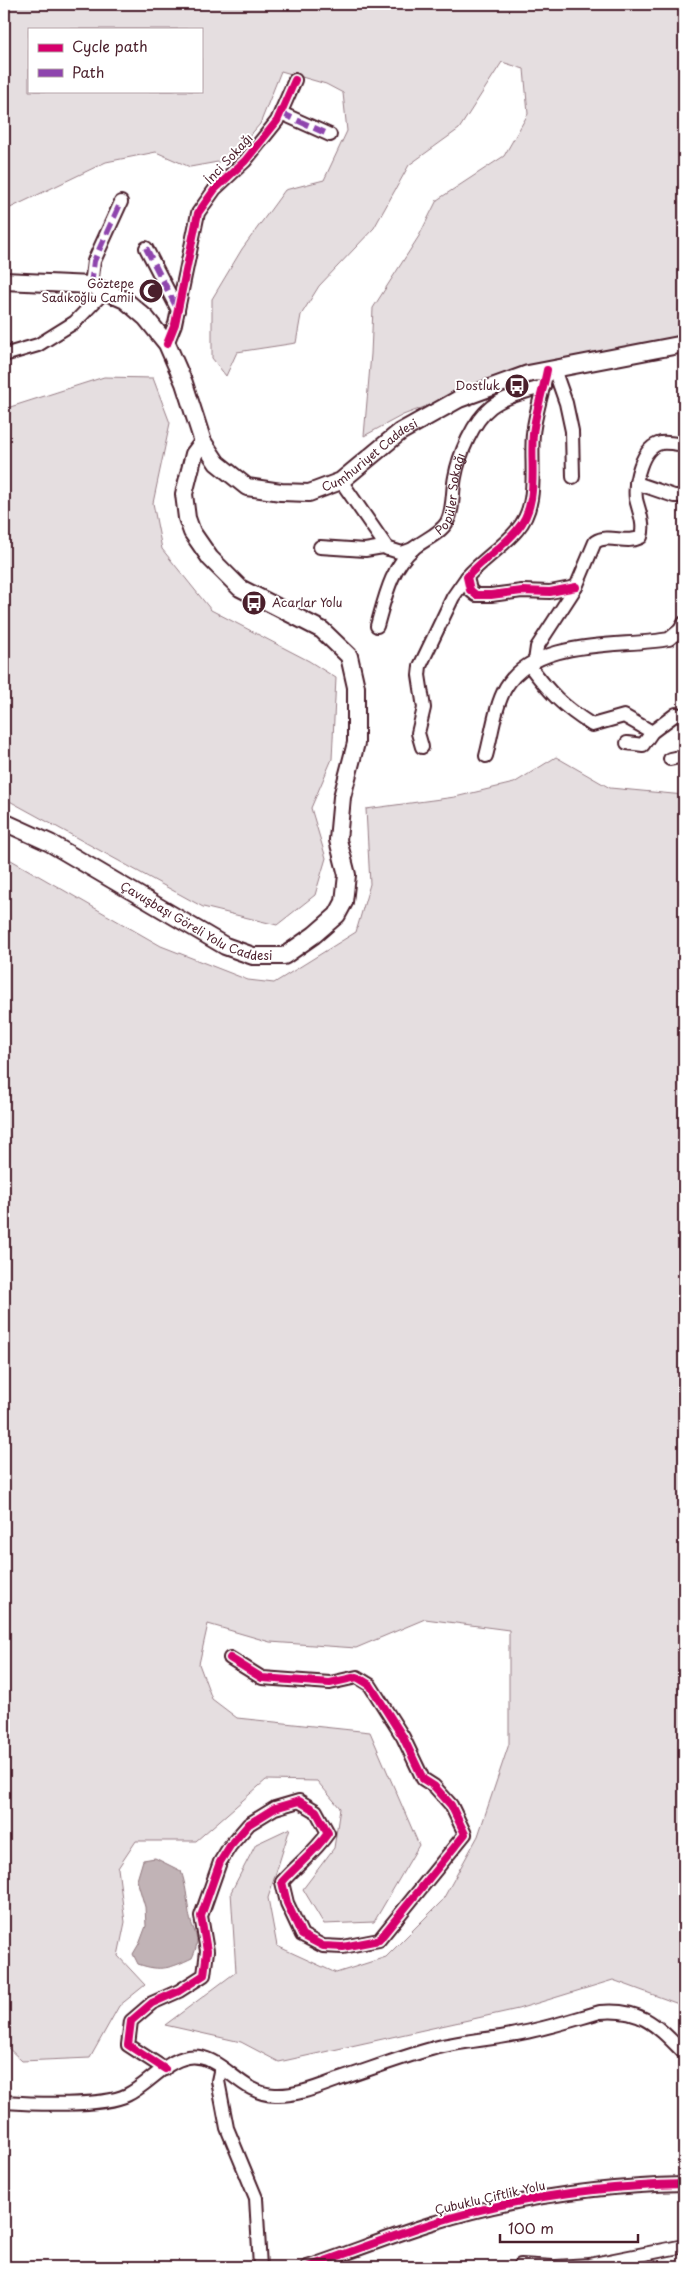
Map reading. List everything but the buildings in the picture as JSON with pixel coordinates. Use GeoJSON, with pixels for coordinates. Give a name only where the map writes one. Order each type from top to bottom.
{"type":"FeatureCollection","features":[{"type":"Feature","properties":{"kind":"main road","name":"Cumhuriyet Caddesi"},"geometry":{"type":"LineString","coordinates":[[4,281],[98,288],[125,300],[146,318],[167,344],[184,383],[203,442],[216,463],[247,487],[280,492],[309,493],[341,482],[400,432],[459,399],[528,374],[548,375],[684,344]]}},
{"type":"Feature","properties":{"kind":"main road","name":"Çavuşbaşı Göreli Yolu Caddesi"},"geometry":{"type":"LineString","coordinates":[[4,822],[50,843],[225,946],[252,956],[284,956],[314,935],[337,915],[344,902],[347,875],[338,840],[342,797],[356,743],[356,687],[349,656],[322,630],[240,588],[210,558],[192,532],[187,518],[184,494],[194,454],[203,442]]}},
{"type":"Feature","properties":{"kind":"street","name":"İnci Sokağı"},"geometry":{"type":"LineString","coordinates":[[167,344],[178,310],[198,213],[215,189],[245,161],[281,113],[295,80]]}},
{"type":"Feature","properties":{"kind":"street"},"geometry":{"type":"LineString","coordinates":[[281,113],[330,135]]}},
{"type":"Feature","properties":{"kind":"street"},"geometry":{"type":"LineString","coordinates":[[4,355],[38,346],[75,322],[98,288],[94,261],[121,202]]}},
{"type":"Feature","properties":{"kind":"street"},"geometry":{"type":"LineString","coordinates":[[146,248],[178,310]]}},
{"type":"Feature","properties":{"kind":"street"},"geometry":{"type":"LineString","coordinates":[[548,375],[566,403],[572,431],[573,477]]}},
{"type":"Feature","properties":{"kind":"street"},"geometry":{"type":"LineString","coordinates":[[422,747],[418,733],[419,721],[424,708],[419,675],[420,666],[452,597],[481,561],[517,530],[525,517],[532,496],[533,434],[548,375]]}},
{"type":"Feature","properties":{"kind":"street","name":"Popüler Sokağı"},"geometry":{"type":"LineString","coordinates":[[377,626],[387,591],[396,570],[413,549],[446,524],[450,515],[460,457],[484,415],[490,407],[548,375]]}},
{"type":"Feature","properties":{"kind":"street"},"geometry":{"type":"LineString","coordinates":[[652,732],[624,716],[592,725],[572,713],[550,694],[532,663],[537,647],[576,587],[594,542],[601,538],[634,541],[641,537],[644,529],[636,499],[636,483],[649,449],[660,443],[684,444]]}},
{"type":"Feature","properties":{"kind":"street"},"geometry":{"type":"LineString","coordinates":[[341,482],[388,549]]}},
{"type":"Feature","properties":{"kind":"street"},"geometry":{"type":"LineString","coordinates":[[636,483],[674,496],[684,496]]}},
{"type":"Feature","properties":{"kind":"street"},"geometry":{"type":"LineString","coordinates":[[320,547],[365,550],[388,549],[402,553],[413,549]]}},
{"type":"Feature","properties":{"kind":"street"},"geometry":{"type":"LineString","coordinates":[[467,578],[470,590],[476,595],[522,591],[550,592],[576,587]]}},
{"type":"Feature","properties":{"kind":"street"},"geometry":{"type":"LineString","coordinates":[[486,756],[506,687],[516,675],[532,663],[574,648],[669,639],[684,624]]}},
{"type":"Feature","properties":{"kind":"street"},"geometry":{"type":"LineString","coordinates":[[627,743],[643,745],[652,732],[676,714],[684,716]]}},
{"type":"Feature","properties":{"kind":"street"},"geometry":{"type":"LineString","coordinates":[[670,759],[684,756]]}},
{"type":"Feature","properties":{"kind":"street"},"geometry":{"type":"LineString","coordinates":[[165,2069],[128,2045],[131,2021],[152,2003],[179,1991],[204,1975],[207,1951],[201,1916],[220,1862],[230,1846],[250,1824],[275,1808],[299,1801],[316,1811],[328,1833],[317,1848],[295,1867],[282,1882],[287,1903],[302,1935],[323,1946],[343,1947],[379,1940],[465,1834],[451,1805],[434,1786],[423,1779],[403,1737],[370,1685],[357,1677],[330,1683],[262,1678],[230,1658]]}},
{"type":"Feature","properties":{"kind":"street"},"geometry":{"type":"LineString","coordinates":[[4,2102],[95,2102],[111,2100],[138,2090],[165,2069],[179,2060],[188,2057],[207,2059],[255,2091],[286,2095],[315,2088],[431,2049],[515,2035],[600,2012],[613,2011],[627,2012],[656,2024],[684,2053]]}},
{"type":"Feature","properties":{"kind":"street"},"geometry":{"type":"LineString","coordinates":[[221,2067],[218,2082],[228,2128],[256,2198],[260,2267]]}},
{"type":"Feature","properties":{"kind":"street","name":"Çubuklu Çiftlik Yolu"},"geometry":{"type":"LineString","coordinates":[[307,2267],[435,2222],[496,2207],[563,2193],[639,2185],[684,2184]]}},
{"type":"Feature","properties":{"kind":"street"},"geometry":{"type":"LineString","coordinates":[[520,2267],[521,2265],[555,2267],[589,2265],[684,2246]]}},
{"type":"Feature","properties":{"kind":"shaded area"},"geometry":{"type":"Polygon","coordinates":[[[4,4],[684,4],[684,344],[486,384],[403,415],[364,436],[373,308],[419,236],[437,200],[504,156],[528,114],[524,69],[502,62],[459,129],[409,165],[374,228],[319,286],[301,315],[296,343],[237,352],[226,376],[212,358],[212,299],[242,249],[285,190],[324,180],[347,131],[343,93],[326,84],[281,71],[260,124],[229,160],[190,167],[156,152],[106,162],[4,211],[4,4]]]}},
{"type":"Feature","properties":{"kind":"shaded area"},"geometry":{"type":"Polygon","coordinates":[[[104,377],[153,378],[170,423],[153,503],[162,549],[211,610],[309,661],[336,678],[332,759],[311,808],[326,858],[315,895],[277,925],[203,907],[4,798],[4,409],[104,377]]]}},
{"type":"Feature","properties":{"kind":"shaded area"},"geometry":{"type":"Polygon","coordinates":[[[556,757],[610,788],[684,795],[684,2006],[613,1980],[518,2009],[279,2062],[241,2042],[165,2025],[236,1972],[231,1892],[256,1844],[290,1828],[268,1898],[277,1946],[336,1973],[386,1957],[442,1901],[478,1836],[509,1744],[509,1630],[425,1619],[356,1648],[270,1642],[208,1624],[199,1664],[212,1699],[237,1718],[370,1732],[419,1845],[374,1922],[324,1924],[303,1889],[334,1848],[340,1808],[317,1781],[266,1780],[196,1841],[136,1841],[118,1868],[125,1922],[118,1956],[145,1985],[119,2006],[90,2058],[22,2061],[4,2044],[4,856],[161,946],[248,980],[274,983],[356,932],[370,884],[366,809],[455,797],[514,783],[556,757]]]}},
{"type":"Feature","properties":{"kind":"shaded area"},"geometry":{"type":"Polygon","coordinates":[[[155,1858],[181,1871],[190,1920],[197,1939],[192,1958],[166,1968],[153,1968],[138,1964],[133,1954],[146,1926],[145,1907],[137,1880],[143,1860],[155,1858]]]}},
{"type":"Feature","properties":{"kind":"marked path"},"geometry":{"type":"LineString","coordinates":[[281,113],[330,135]]}},
{"type":"Feature","properties":{"kind":"marked path"},"geometry":{"type":"LineString","coordinates":[[91,285],[94,261],[121,202]]}},
{"type":"Feature","properties":{"kind":"marked path"},"geometry":{"type":"LineString","coordinates":[[146,248],[178,310]]}},
{"type":"Feature","properties":{"kind":"cycle path"},"geometry":{"type":"LineString","coordinates":[[167,344],[175,324],[198,213],[215,189],[245,161],[277,121],[295,80]]}},
{"type":"Feature","properties":{"kind":"cycle path"},"geometry":{"type":"LineString","coordinates":[[547,370],[533,434],[532,484],[529,509],[517,530],[467,577],[470,590],[476,595],[522,591],[550,592],[576,587]]}},
{"type":"Feature","properties":{"kind":"cycle path"},"geometry":{"type":"LineString","coordinates":[[165,2069],[128,2045],[131,2021],[152,2003],[179,1991],[204,1975],[207,1951],[201,1916],[220,1862],[230,1846],[249,1824],[275,1808],[299,1801],[316,1811],[328,1833],[282,1882],[287,1903],[302,1935],[323,1946],[343,1947],[379,1940],[465,1834],[451,1805],[434,1786],[423,1779],[403,1737],[370,1685],[357,1677],[330,1683],[262,1678],[230,1658]]}},
{"type":"Feature","properties":{"kind":"cycle path"},"geometry":{"type":"LineString","coordinates":[[307,2267],[417,2228],[494,2207],[557,2195],[620,2187],[684,2184]]}},
{"type":"Feature","properties":{"kind":"place","name":"Göztepe Sadıkoğlu Camii"},"geometry":{"type":"Point","coordinates":[151,291]}},
{"type":"Feature","properties":{"kind":"place","name":"Dostluk"},"geometry":{"type":"Point","coordinates":[517,386]}},
{"type":"Feature","properties":{"kind":"place","name":"Acarlar Yolu"},"geometry":{"type":"Point","coordinates":[254,603]}}]}
